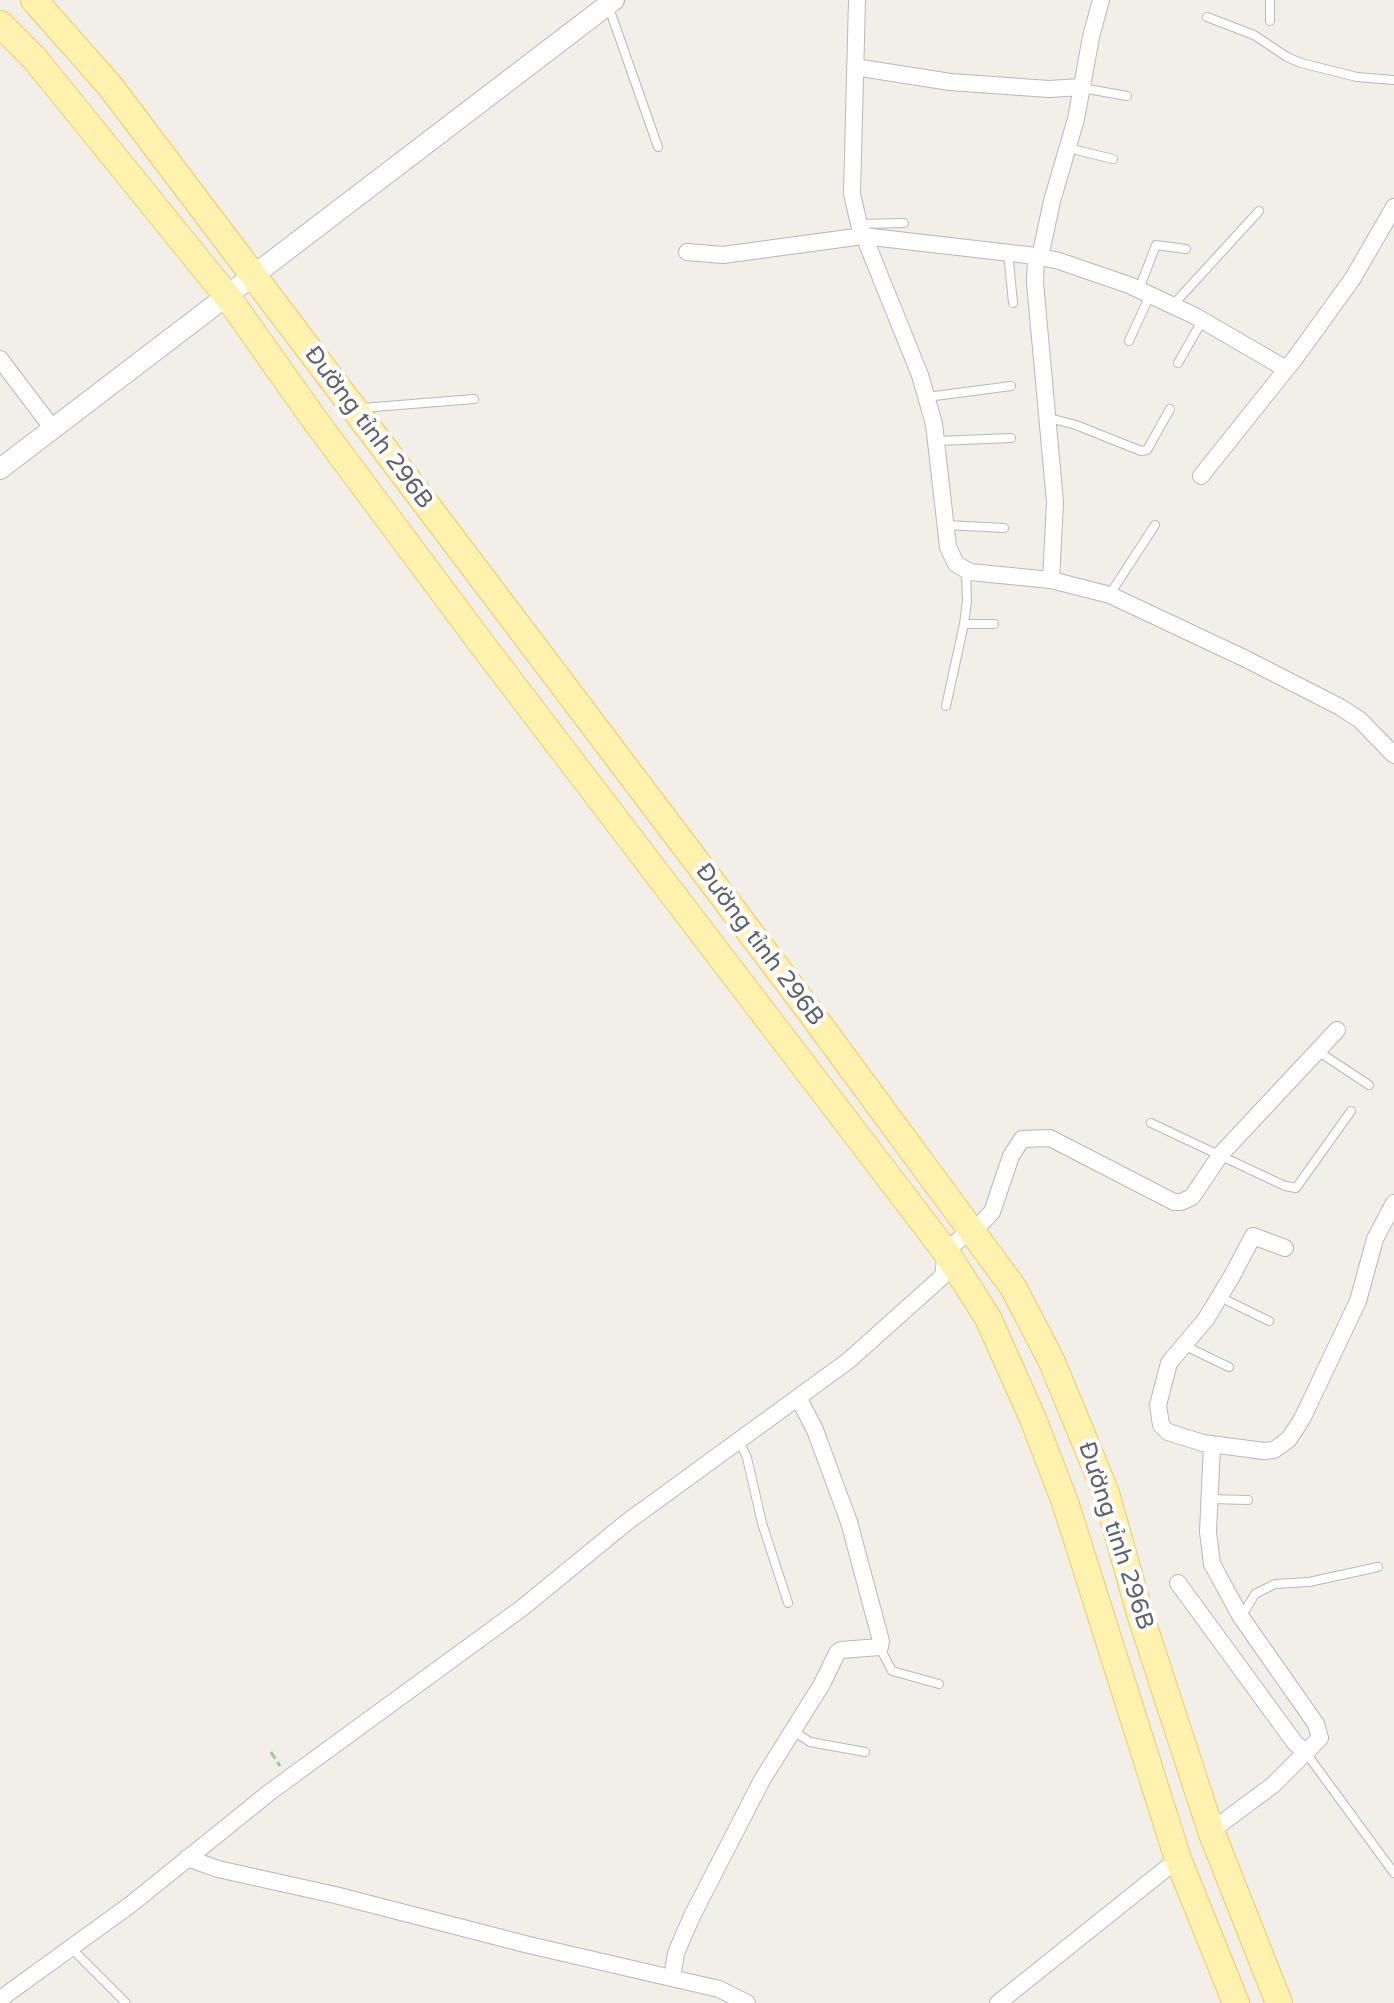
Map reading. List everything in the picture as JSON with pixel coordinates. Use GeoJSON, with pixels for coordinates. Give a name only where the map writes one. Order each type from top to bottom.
{"type":"FeatureCollection","features":[{"type":"Feature","properties":{"kind":"main road","name":"Đường tỉnh 296B"},"geometry":{"type":"LineString","coordinates":[[34,0],[110,86],[974,1231],[1013,1287],[1052,1362],[1106,1493],[1141,1617],[1211,1831],[1279,2003]]}},
{"type":"Feature","properties":{"kind":"main road","name":"Đường tỉnh 296B"},"geometry":{"type":"LineString","coordinates":[[0,24],[35,59],[227,296],[314,419],[484,647],[946,1252],[988,1318],[1008,1359],[1065,1502],[1178,1859],[1236,2003]]}},
{"type":"Feature","properties":{"kind":"street"},"geometry":{"type":"LineString","coordinates":[[857,0],[852,194],[861,230],[904,334],[926,398],[936,441],[945,525],[956,564],[966,570],[1051,580],[1110,595],[1340,707],[1360,720],[1394,755]]}},
{"type":"Feature","properties":{"kind":"street"},"geometry":{"type":"LineString","coordinates":[[1051,580],[1055,502],[1035,283],[1038,256],[1101,0]]}},
{"type":"Feature","properties":{"kind":"street"},"geometry":{"type":"LineString","coordinates":[[0,469],[610,2]]}},
{"type":"Feature","properties":{"kind":"street"},"geometry":{"type":"LineString","coordinates":[[855,67],[950,82],[1049,89],[1081,87]]}},
{"type":"Feature","properties":{"kind":"street"},"geometry":{"type":"LineString","coordinates":[[1201,476],[1353,278],[1394,207]]}},
{"type":"Feature","properties":{"kind":"street"},"geometry":{"type":"LineString","coordinates":[[687,252],[723,255],[861,230],[927,245],[1038,256],[1100,274],[1145,292],[1203,320],[1286,369]]}},
{"type":"Feature","properties":{"kind":"street"},"geometry":{"type":"LineString","coordinates":[[0,359],[53,429]]}},
{"type":"Feature","properties":{"kind":"street"},"geometry":{"type":"LineString","coordinates":[[0,1999],[130,1905],[270,1792],[522,1608],[627,1522],[848,1361],[943,1276],[946,1252],[963,1236],[974,1231],[992,1212],[1011,1156],[1022,1139],[1050,1138],[1174,1202],[1181,1202],[1192,1197],[1221,1154],[1337,1030]]}},
{"type":"Feature","properties":{"kind":"street"},"geometry":{"type":"LineString","coordinates":[[1285,1248],[1253,1236],[1206,1319],[1169,1363],[1158,1405],[1161,1425],[1174,1434],[1212,1445],[1264,1451],[1274,1450],[1289,1439],[1302,1419],[1358,1301],[1375,1239],[1394,1203]]}},
{"type":"Feature","properties":{"kind":"street"},"geometry":{"type":"LineString","coordinates":[[672,1978],[676,1953],[692,1916],[762,1780],[822,1684],[837,1653],[841,1650],[880,1647],[880,1635],[849,1522],[815,1430],[799,1399]]}},
{"type":"Feature","properties":{"kind":"street"},"geometry":{"type":"LineString","coordinates":[[1211,1831],[1273,1785],[1320,1738],[1316,1724],[1241,1617],[1212,1564],[1208,1532],[1212,1445]]}},
{"type":"Feature","properties":{"kind":"street"},"geometry":{"type":"LineString","coordinates":[[1178,1583],[1295,1743],[1306,1753]]}},
{"type":"Feature","properties":{"kind":"street"},"geometry":{"type":"LineString","coordinates":[[187,1858],[218,1869],[719,1989],[747,2003]]}},
{"type":"Feature","properties":{"kind":"street"},"geometry":{"type":"LineString","coordinates":[[998,2003],[1178,1859]]}},
{"type":"Feature","properties":{"kind":"lane"},"geometry":{"type":"LineString","coordinates":[[1270,0],[1270,21]]}},
{"type":"Feature","properties":{"kind":"lane"},"geometry":{"type":"LineString","coordinates":[[610,2],[658,147]]}},
{"type":"Feature","properties":{"kind":"lane"},"geometry":{"type":"LineString","coordinates":[[1207,17],[1254,35],[1287,57],[1322,70],[1394,80]]}},
{"type":"Feature","properties":{"kind":"lane"},"geometry":{"type":"LineString","coordinates":[[1081,87],[1127,96]]}},
{"type":"Feature","properties":{"kind":"lane"},"geometry":{"type":"LineString","coordinates":[[1067,148],[1113,159]]}},
{"type":"Feature","properties":{"kind":"lane"},"geometry":{"type":"LineString","coordinates":[[1173,305],[1259,211]]}},
{"type":"Feature","properties":{"kind":"lane"},"geometry":{"type":"LineString","coordinates":[[861,230],[904,223]]}},
{"type":"Feature","properties":{"kind":"lane"},"geometry":{"type":"LineString","coordinates":[[1129,341],[1156,245],[1186,249]]}},
{"type":"Feature","properties":{"kind":"lane"},"geometry":{"type":"LineString","coordinates":[[1008,251],[1013,303]]}},
{"type":"Feature","properties":{"kind":"lane"},"geometry":{"type":"LineString","coordinates":[[1178,363],[1203,320]]}},
{"type":"Feature","properties":{"kind":"lane"},"geometry":{"type":"LineString","coordinates":[[926,398],[1011,386]]}},
{"type":"Feature","properties":{"kind":"lane"},"geometry":{"type":"LineString","coordinates":[[353,409],[474,399]]}},
{"type":"Feature","properties":{"kind":"lane"},"geometry":{"type":"LineString","coordinates":[[1049,418],[1076,425],[1141,451],[1147,450],[1170,409]]}},
{"type":"Feature","properties":{"kind":"lane"},"geometry":{"type":"LineString","coordinates":[[936,441],[1011,438]]}},
{"type":"Feature","properties":{"kind":"lane"},"geometry":{"type":"LineString","coordinates":[[945,525],[1004,528]]}},
{"type":"Feature","properties":{"kind":"lane"},"geometry":{"type":"LineString","coordinates":[[1110,595],[1155,525]]}},
{"type":"Feature","properties":{"kind":"lane"},"geometry":{"type":"LineString","coordinates":[[946,706],[964,624],[966,570]]}},
{"type":"Feature","properties":{"kind":"lane"},"geometry":{"type":"LineString","coordinates":[[964,624],[994,624]]}},
{"type":"Feature","properties":{"kind":"lane"},"geometry":{"type":"LineString","coordinates":[[1319,1052],[1369,1085]]}},
{"type":"Feature","properties":{"kind":"lane"},"geometry":{"type":"LineString","coordinates":[[1151,1123],[1285,1186],[1296,1188],[1351,1111]]}},
{"type":"Feature","properties":{"kind":"lane"},"geometry":{"type":"LineString","coordinates":[[1220,1297],[1269,1321]]}},
{"type":"Feature","properties":{"kind":"lane"},"geometry":{"type":"LineString","coordinates":[[1182,1345],[1229,1367]]}},
{"type":"Feature","properties":{"kind":"lane"},"geometry":{"type":"LineString","coordinates":[[738,1440],[747,1458],[762,1523],[788,1603]]}},
{"type":"Feature","properties":{"kind":"lane"},"geometry":{"type":"LineString","coordinates":[[1210,1499],[1248,1500]]}},
{"type":"Feature","properties":{"kind":"lane"},"geometry":{"type":"LineString","coordinates":[[1241,1617],[1255,1594],[1275,1584],[1309,1582],[1378,1567]]}},
{"type":"Feature","properties":{"kind":"lane"},"geometry":{"type":"LineString","coordinates":[[880,1647],[892,1671],[939,1684]]}},
{"type":"Feature","properties":{"kind":"lane"},"geometry":{"type":"LineString","coordinates":[[791,1730],[810,1742],[865,1752]]}},
{"type":"Feature","properties":{"kind":"lane"},"geometry":{"type":"LineString","coordinates":[[1306,1753],[1394,1873]]}},
{"type":"Feature","properties":{"kind":"lane"},"geometry":{"type":"LineString","coordinates":[[70,1948],[126,2003]]}}]}
